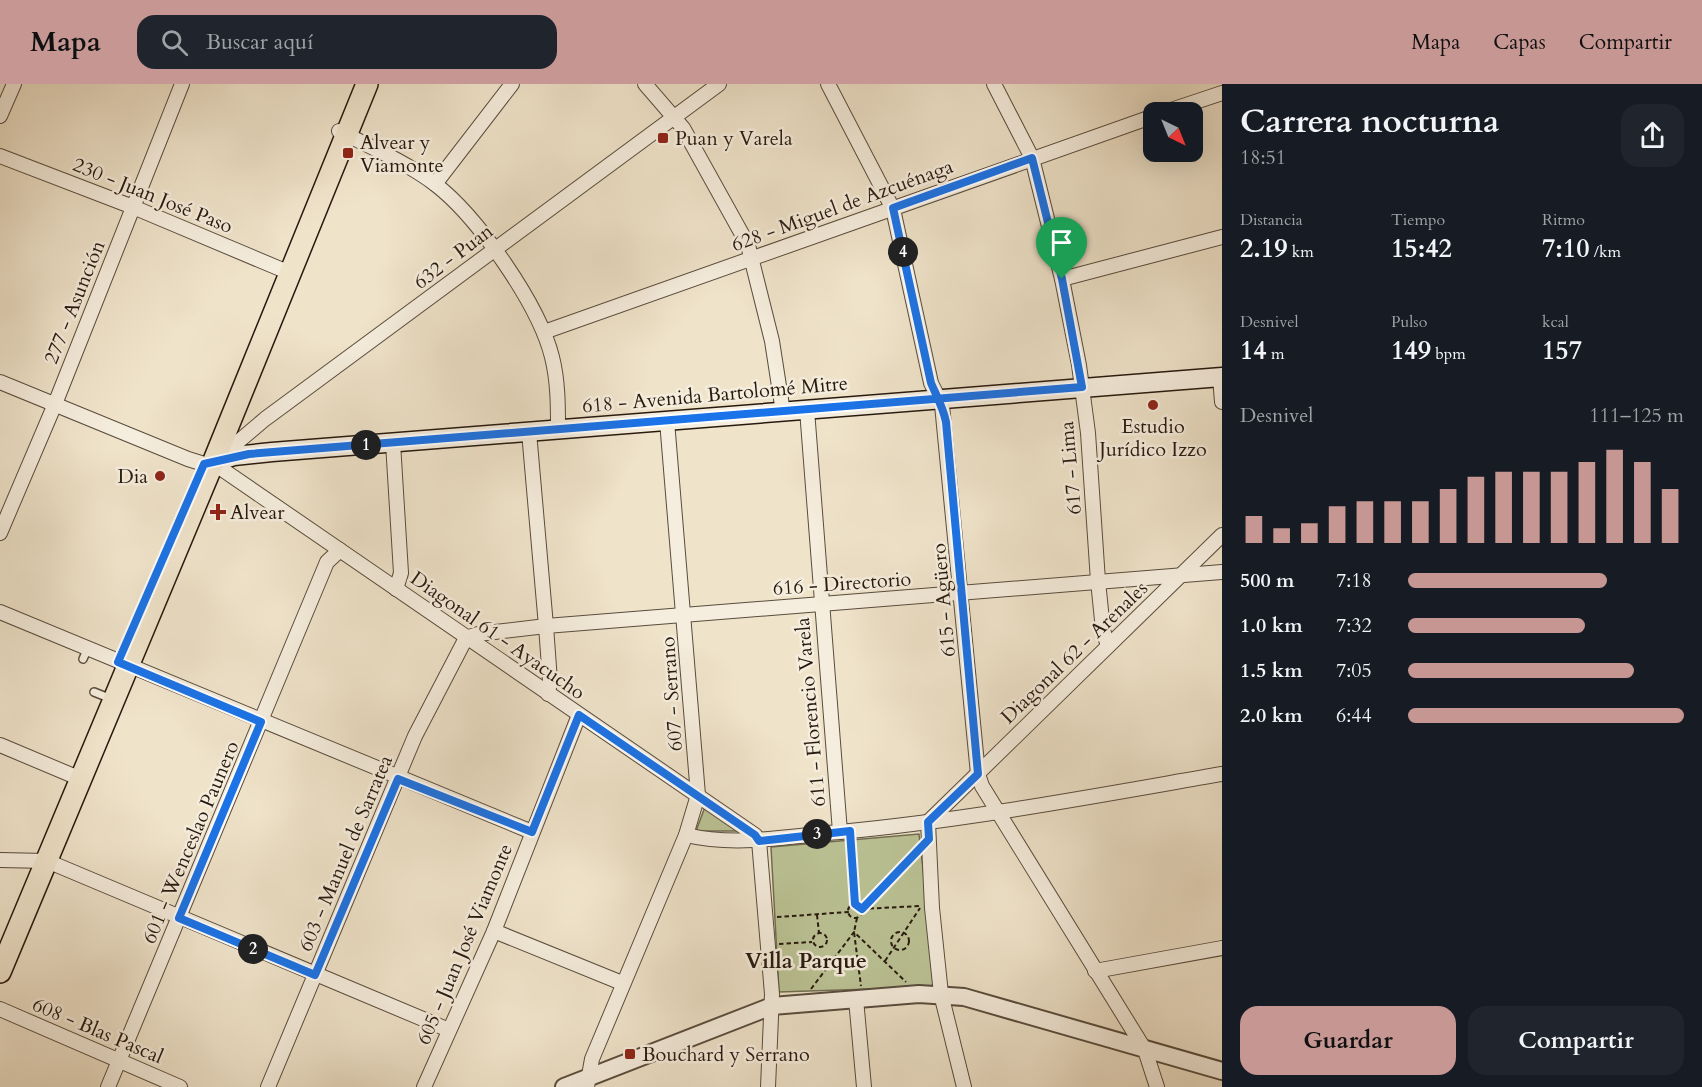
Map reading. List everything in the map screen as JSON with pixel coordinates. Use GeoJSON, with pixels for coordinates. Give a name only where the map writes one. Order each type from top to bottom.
{"type":"FeatureCollection","features":[{"type":"Feature","properties":{"kind":"main road"},"geometry":{"type":"LineString","coordinates":[[343,132],[358,84]]}},
{"type":"Feature","properties":{"kind":"main road"},"geometry":{"type":"LineString","coordinates":[[0,946],[41,860],[209,464],[343,132],[367,84]]}},
{"type":"Feature","properties":{"kind":"main road","name":"618 - Avenida Bartolomé Mitre"},"geometry":{"type":"LineString","coordinates":[[209,464],[249,454],[667,422],[939,397],[1221,377]]}},
{"type":"Feature","properties":{"kind":"main road"},"geometry":{"type":"LineString","coordinates":[[76,777],[99,694],[123,664]]}},
{"type":"Feature","properties":{"kind":"main road"},"geometry":{"type":"LineString","coordinates":[[0,972],[41,860]]}},
{"type":"Feature","properties":{"kind":"street"},"geometry":{"type":"LineString","coordinates":[[0,116],[14,84]]}},
{"type":"Feature","properties":{"kind":"street","name":"277 - Asunción"},"geometry":{"type":"LineString","coordinates":[[0,533],[55,405],[182,84]]}},
{"type":"Feature","properties":{"kind":"street"},"geometry":{"type":"LineString","coordinates":[[435,184],[512,84]]}},
{"type":"Feature","properties":{"kind":"street"},"geometry":{"type":"LineString","coordinates":[[645,84],[675,116],[753,258],[772,341],[783,412]]}},
{"type":"Feature","properties":{"kind":"street","name":"632 - Puan"},"geometry":{"type":"LineString","coordinates":[[209,464],[265,419],[719,84]]}},
{"type":"Feature","properties":{"kind":"street","name":"615 - Agüero"},"geometry":{"type":"LineString","coordinates":[[828,84],[893,208],[931,383],[939,397],[946,422],[978,774],[987,798],[1145,1050],[1157,1087]]}},
{"type":"Feature","properties":{"kind":"street","name":"617 - Lima"},"geometry":{"type":"LineString","coordinates":[[994,84],[1032,158],[1062,279],[1082,387],[1098,581],[1103,630],[1108,646]]}},
{"type":"Feature","properties":{"kind":"street"},"geometry":{"type":"LineString","coordinates":[[1195,102],[1222,93]]}},
{"type":"Feature","properties":{"kind":"street","name":"628 - Miguel de Azcuénaga"},"geometry":{"type":"LineString","coordinates":[[544,332],[1143,120]]}},
{"type":"Feature","properties":{"kind":"street"},"geometry":{"type":"LineString","coordinates":[[343,132],[435,184],[494,249],[519,285],[544,332],[558,383],[558,429]]}},
{"type":"Feature","properties":{"kind":"street","name":"230 - Juan José Paso"},"geometry":{"type":"LineString","coordinates":[[0,156],[133,207],[286,272]]}},
{"type":"Feature","properties":{"kind":"street"},"geometry":{"type":"LineString","coordinates":[[1062,279],[1222,237]]}},
{"type":"Feature","properties":{"kind":"street"},"geometry":{"type":"LineString","coordinates":[[1221,377],[1222,402]]}},
{"type":"Feature","properties":{"kind":"street","name":"Diagonal 61 - Ayacucho"},"geometry":{"type":"LineString","coordinates":[[0,382],[188,459],[209,464],[340,550],[698,795],[755,835],[759,841]]}},
{"type":"Feature","properties":{"kind":"street","name":"611 - Florencio Varela"},"geometry":{"type":"LineString","coordinates":[[807,410],[821,604],[845,831]]}},
{"type":"Feature","properties":{"kind":"street","name":"607 - Serrano"},"geometry":{"type":"LineString","coordinates":[[587,1082],[592,1059],[686,835],[698,795],[685,614],[667,422]]}},
{"type":"Feature","properties":{"kind":"street"},"geometry":{"type":"LineString","coordinates":[[529,432],[550,681],[548,694]]}},
{"type":"Feature","properties":{"kind":"street"},"geometry":{"type":"LineString","coordinates":[[393,443],[401,573],[396,589]]}},
{"type":"Feature","properties":{"kind":"street","name":"Diagonal 62 - Arenales"},"geometry":{"type":"LineString","coordinates":[[928,822],[1222,535]]}},
{"type":"Feature","properties":{"kind":"street","name":"601 - Wenceslao Paunero"},"geometry":{"type":"LineString","coordinates":[[108,1087],[327,562],[340,550]]}},
{"type":"Feature","properties":{"kind":"street","name":"616 - Directorio"},"geometry":{"type":"LineString","coordinates":[[466,638],[478,634],[546,626],[1222,572]]}},
{"type":"Feature","properties":{"kind":"street"},"geometry":{"type":"LineString","coordinates":[[0,612],[85,654],[123,664],[398,779],[532,832]]}},
{"type":"Feature","properties":{"kind":"street","name":"603 - Manuel de Sarratea"},"geometry":{"type":"LineString","coordinates":[[268,1087],[416,736],[466,638]]}},
{"type":"Feature","properties":{"kind":"street","name":"605 - Juan José Viamonte"},"geometry":{"type":"LineString","coordinates":[[424,1087],[494,931],[579,715]]}},
{"type":"Feature","properties":{"kind":"street"},"geometry":{"type":"LineString","coordinates":[[0,745],[76,777]]}},
{"type":"Feature","properties":{"kind":"street"},"geometry":{"type":"LineString","coordinates":[[686,835],[759,841],[928,822],[997,814],[1222,774]]}},
{"type":"Feature","properties":{"kind":"street"},"geometry":{"type":"LineString","coordinates":[[928,822],[932,908],[942,994],[964,1087]]}},
{"type":"Feature","properties":{"kind":"street"},"geometry":{"type":"LineString","coordinates":[[759,841],[772,1006],[768,1087]]}},
{"type":"Feature","properties":{"kind":"street"},"geometry":{"type":"LineString","coordinates":[[0,860],[41,860],[449,1030]]}},
{"type":"Feature","properties":{"kind":"street"},"geometry":{"type":"LineString","coordinates":[[494,931],[622,983]]}},
{"type":"Feature","properties":{"kind":"street"},"geometry":{"type":"LineString","coordinates":[[1095,971],[1222,948]]}},
{"type":"Feature","properties":{"kind":"street"},"geometry":{"type":"LineString","coordinates":[[564,1087],[587,1082],[772,1006],[919,994],[964,997],[1222,1071]]}},
{"type":"Feature","properties":{"kind":"street"},"geometry":{"type":"LineString","coordinates":[[859,999],[864,1087]]}},
{"type":"Feature","properties":{"kind":"street","name":"608 - Blas Pascal"},"geometry":{"type":"LineString","coordinates":[[0,1009],[180,1087]]}},
{"type":"Feature","properties":{"kind":"path"},"geometry":{"type":"LineString","coordinates":[[845,831],[855,904],[862,909],[922,906],[885,962]]}},
{"type":"Feature","properties":{"kind":"path"},"geometry":{"type":"LineString","coordinates":[[859,999],[854,932],[857,918],[861,916],[862,909],[929,839]]}},
{"type":"Feature","properties":{"kind":"path"},"geometry":{"type":"LineString","coordinates":[[849,912],[851,906],[855,904]]}},
{"type":"Feature","properties":{"kind":"path"},"geometry":{"type":"LineString","coordinates":[[766,918],[849,912],[857,918]]}},
{"type":"Feature","properties":{"kind":"path"},"geometry":{"type":"LineString","coordinates":[[817,914],[819,933]]}},
{"type":"Feature","properties":{"kind":"path"},"geometry":{"type":"LineString","coordinates":[[854,932],[919,994]]}},
{"type":"Feature","properties":{"kind":"path"},"geometry":{"type":"LineString","coordinates":[[801,1002],[854,932]]}},
{"type":"Feature","properties":{"kind":"path"},"geometry":{"type":"LineString","coordinates":[[768,945],[812,942],[817,947],[825,944],[825,935],[819,933],[814,935],[812,942]]}},
{"type":"Feature","properties":{"kind":"path"},"geometry":{"type":"LineString","coordinates":[[904,933],[909,940],[907,946],[903,950],[894,948],[891,943],[893,935],[904,933]]}},
{"type":"Feature","properties":{"kind":"green space"},"geometry":{"type":"Polygon","coordinates":[[[705,807],[741,831],[696,831],[705,807]]]}},
{"type":"Feature","properties":{"kind":"green space"},"geometry":{"type":"Polygon","coordinates":[[[919,834],[936,979],[931,987],[779,992],[771,847],[919,834]]]}},
{"type":"Feature","properties":{"kind":"place","name":"Puan y Varela"},"geometry":{"type":"Point","coordinates":[663,138]}},
{"type":"Feature","properties":{"kind":"place","name":"Alvear y Viamonte"},"geometry":{"type":"Point","coordinates":[348,153]}},
{"type":"Feature","properties":{"kind":"place","name":"Estudio Jurídico Izzo"},"geometry":{"type":"Point","coordinates":[1153,405]}},
{"type":"Feature","properties":{"kind":"place","name":"Dia"},"geometry":{"type":"Point","coordinates":[160,476]}},
{"type":"Feature","properties":{"kind":"place","name":"Alvear"},"geometry":{"type":"Point","coordinates":[218,512]}},
{"type":"Feature","properties":{"kind":"place","name":"Bouchard y Serrano"},"geometry":{"type":"Point","coordinates":[630,1054]}},
{"type":"Feature","properties":{"kind":"district","name":"Villa Parque"},"geometry":{"type":"Point","coordinates":[806,960]}},
{"type":"Feature","properties":{"kind":"route"},"geometry":{"type":"LineString","coordinates":[[1062,279],[1032,158],[893,208],[931,383],[939,397],[946,422],[978,774],[928,822],[929,839],[862,909],[860,905],[855,904],[850,831],[759,841],[755,835],[698,795],[579,715],[532,832],[398,779],[315,975],[179,918],[261,722],[118,662],[204,464],[249,454],[667,422],[939,397],[1082,387],[1062,279]]}}]}
